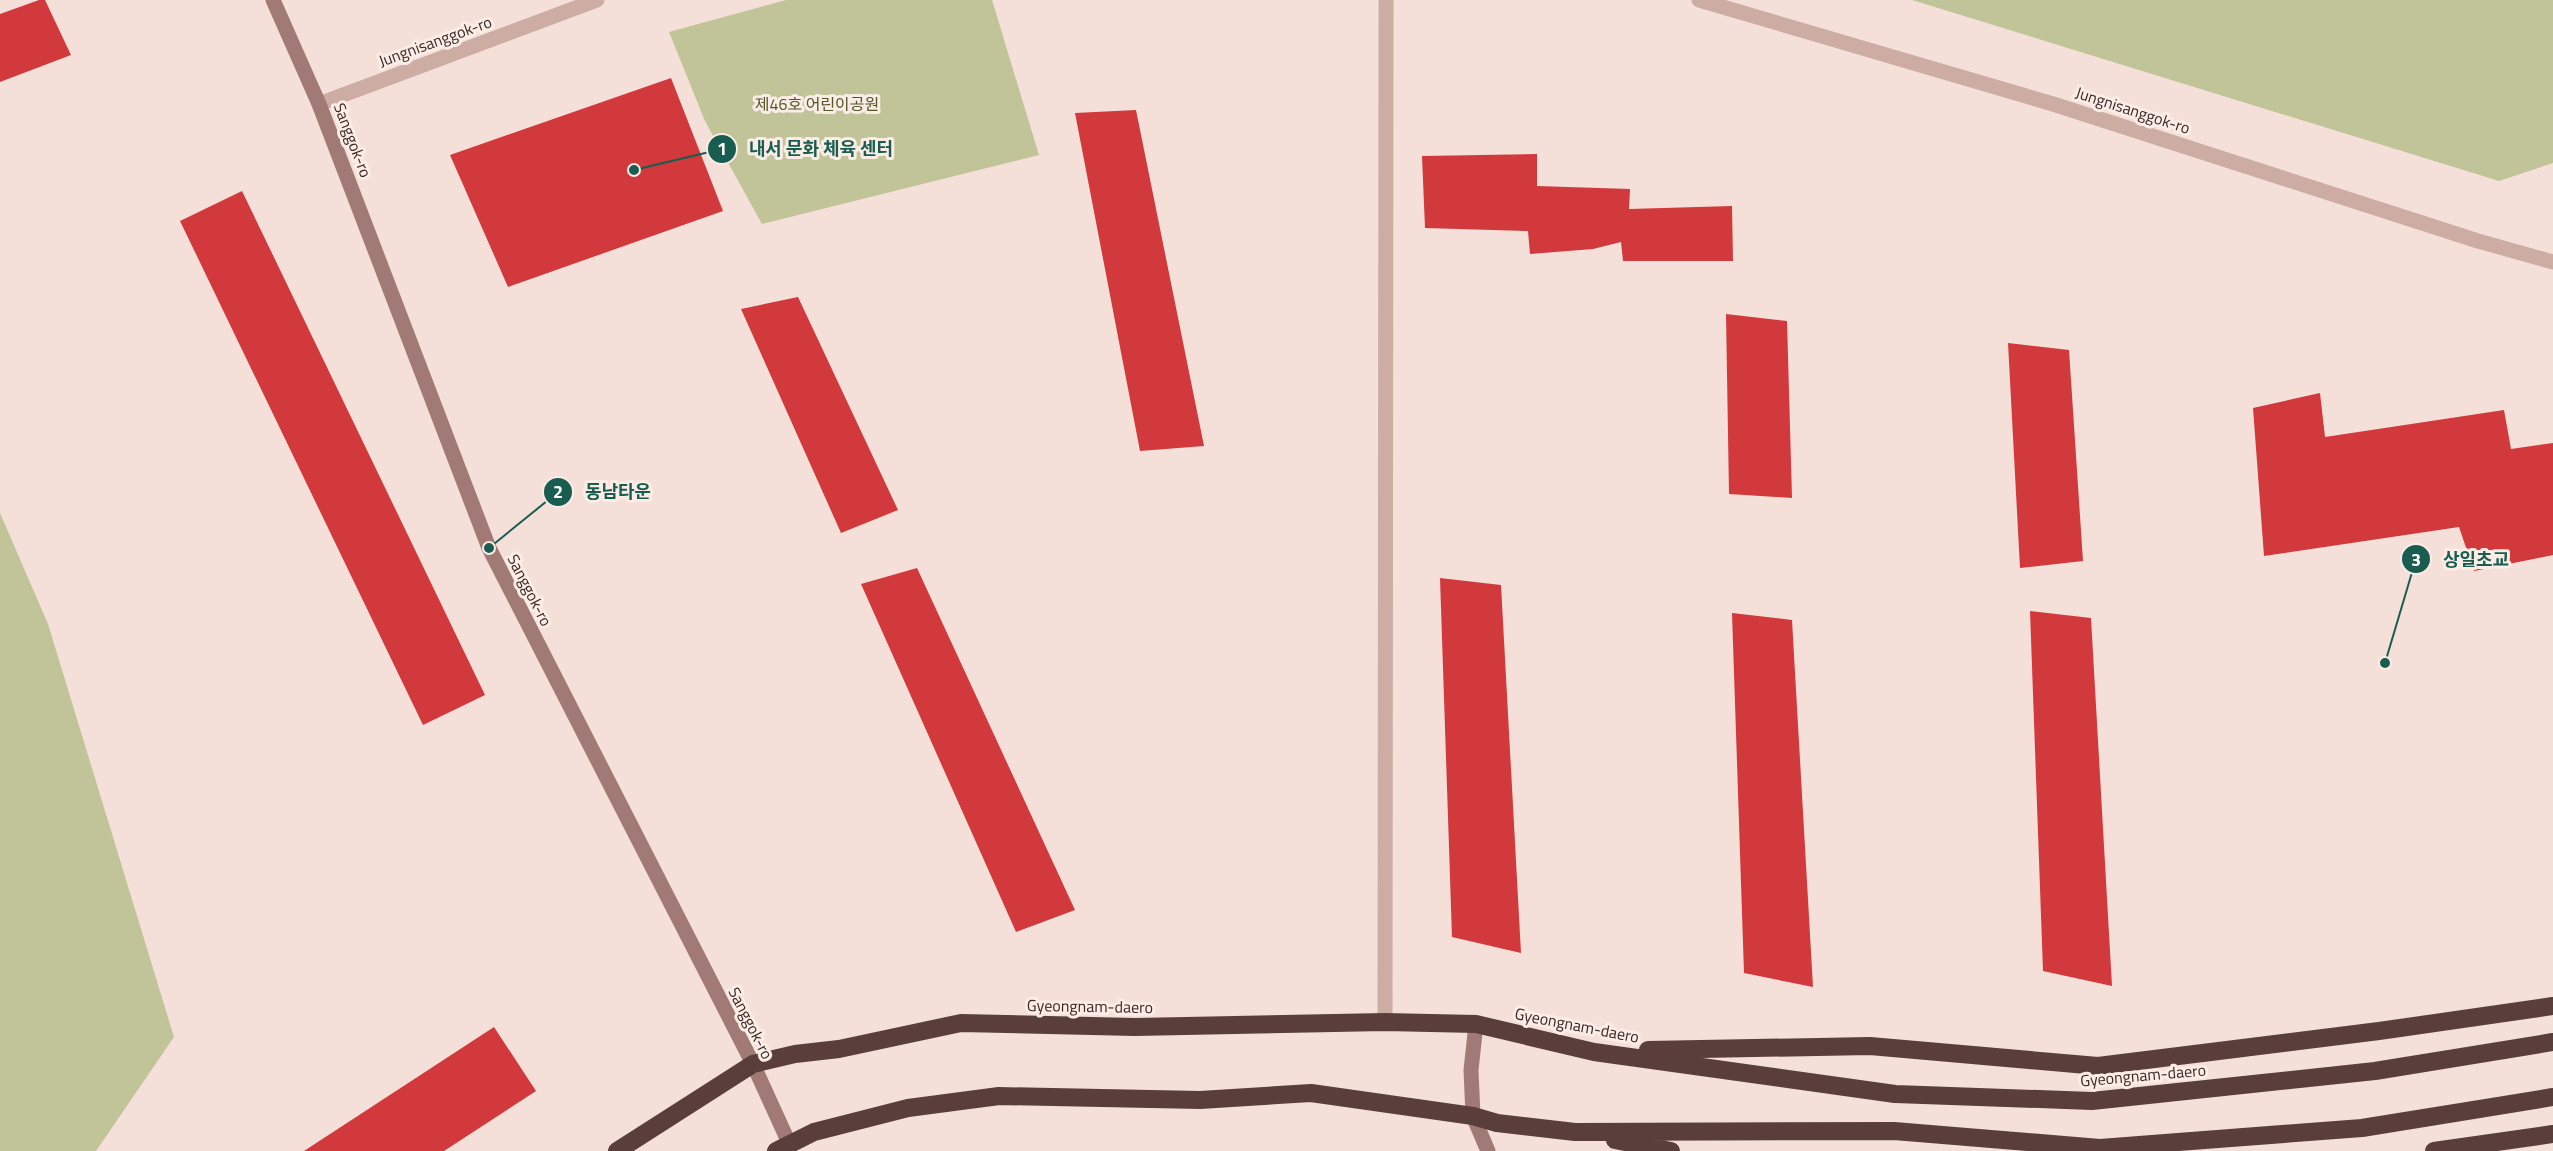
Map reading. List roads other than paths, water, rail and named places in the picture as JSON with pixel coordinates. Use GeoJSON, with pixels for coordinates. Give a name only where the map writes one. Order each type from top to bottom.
{"type":"FeatureCollection","features":[{"type":"Feature","properties":{"kind":"highway"},"geometry":{"type":"LineString","coordinates":[[1594,1052],[1870,1046],[2098,1066],[2379,1031],[2553,1006]]}},
{"type":"Feature","properties":{"kind":"highway","name":"Gyeongnam-daero"},"geometry":{"type":"LineString","coordinates":[[617,1151],[753,1064],[795,1054],[839,1049],[961,1023],[1135,1027],[1385,1022],[1476,1024],[1594,1052],[1895,1094],[2092,1101],[2374,1071],[2553,1042]]}},
{"type":"Feature","properties":{"kind":"highway"},"geometry":{"type":"LineString","coordinates":[[782,1147],[814,1132],[908,1108],[999,1096],[1200,1100],[1311,1093],[1473,1116],[1497,1123],[1575,1132],[1671,1151]]}},
{"type":"Feature","properties":{"kind":"highway"},"geometry":{"type":"LineString","coordinates":[[1575,1132],[1894,1131],[2100,1148],[2362,1128],[2553,1097]]}},
{"type":"Feature","properties":{"kind":"highway"},"geometry":{"type":"LineString","coordinates":[[2434,1151],[2553,1134]]}},
{"type":"Feature","properties":{"kind":"street","name":"Sanggok-ro"},"geometry":{"type":"LineString","coordinates":[[273,0],[319,104],[489,548],[753,1064],[782,1147]]}},
{"type":"Feature","properties":{"kind":"street","name":"Jungnisanggok-ro"},"geometry":{"type":"LineString","coordinates":[[319,104],[597,0]]}},
{"type":"Feature","properties":{"kind":"street"},"geometry":{"type":"LineString","coordinates":[[1385,1022],[1386,0]]}},
{"type":"Feature","properties":{"kind":"street","name":"Jungnisanggok-ro"},"geometry":{"type":"LineString","coordinates":[[1699,0],[2053,104],[2478,241],[2553,262]]}},
{"type":"Feature","properties":{"kind":"street"},"geometry":{"type":"LineString","coordinates":[[1476,1024],[1471,1070],[1473,1116],[1488,1151]]}},
{"type":"Feature","properties":{"kind":"place","name":"내서 문화 체육 센터"},"geometry":{"type":"Point","coordinates":[634,170]}},
{"type":"Feature","properties":{"kind":"place","name":"동남타운"},"geometry":{"type":"Point","coordinates":[489,548]}},
{"type":"Feature","properties":{"kind":"place","name":"상일초교"},"geometry":{"type":"Point","coordinates":[2385,663]}},
{"type":"Feature","properties":{"kind":"park label","name":"제46호 어린이공원"},"geometry":{"type":"Point","coordinates":[817,104]}}]}
